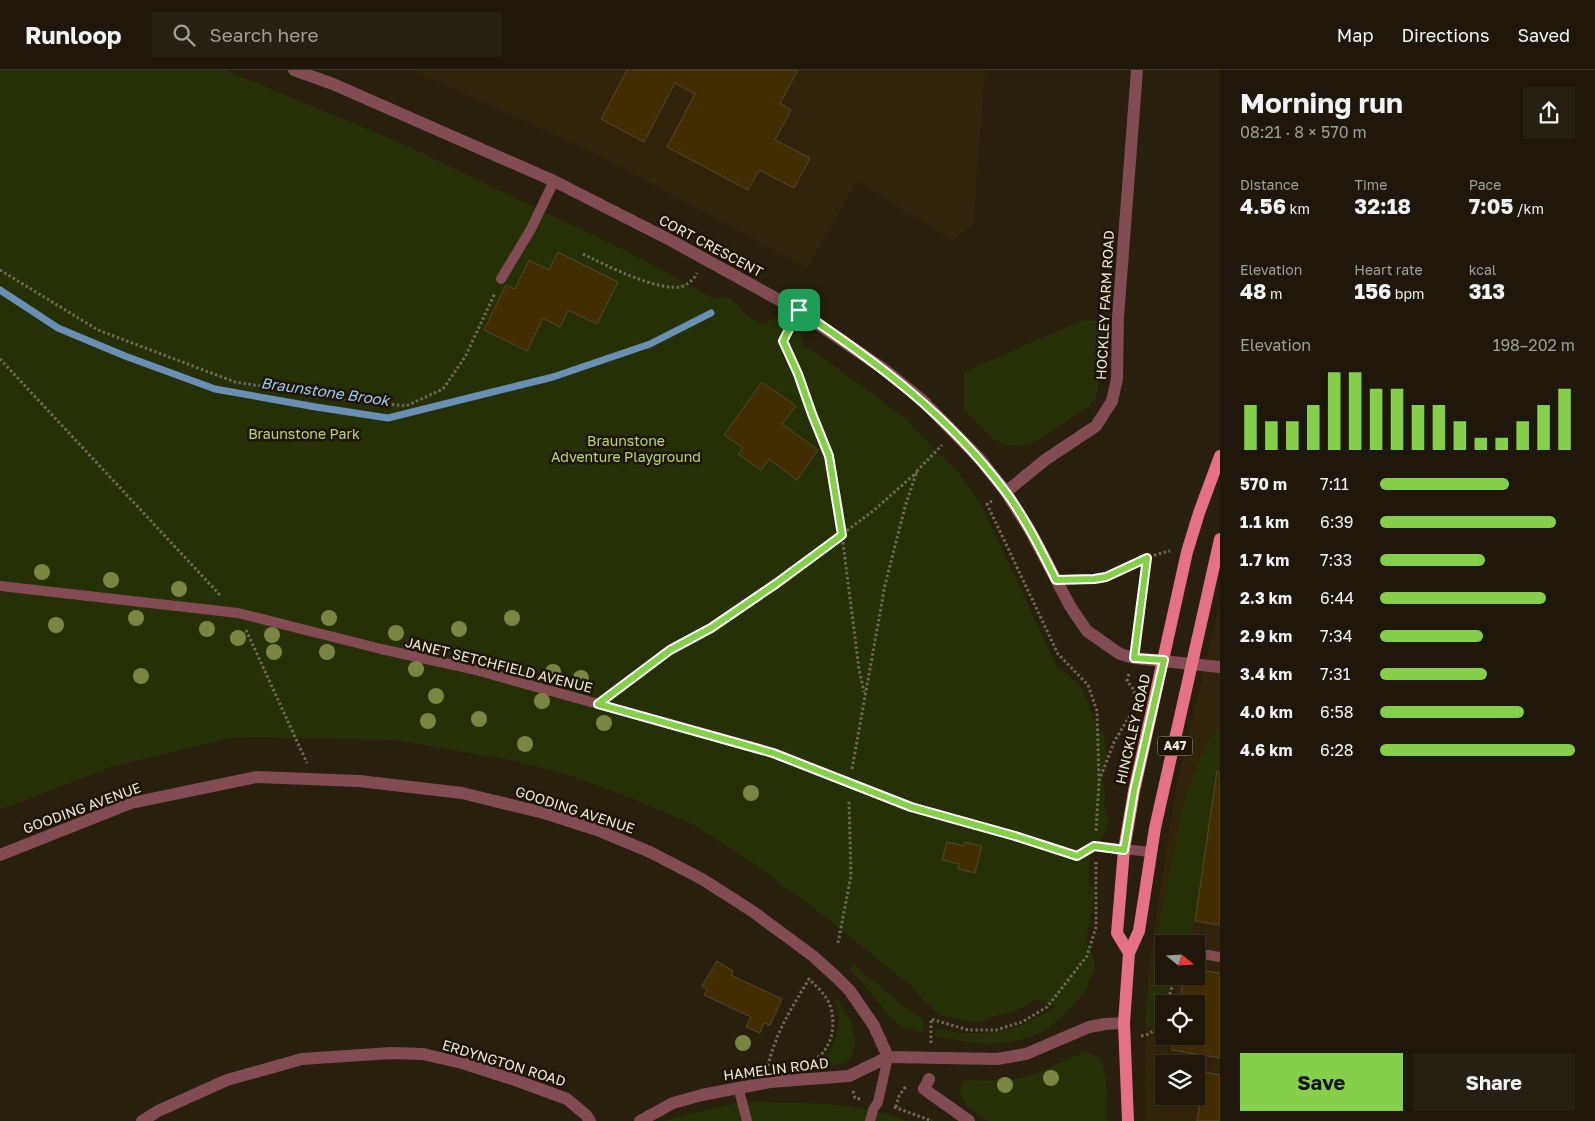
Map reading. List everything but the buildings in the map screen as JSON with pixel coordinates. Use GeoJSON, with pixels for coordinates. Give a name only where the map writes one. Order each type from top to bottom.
{"type":"FeatureCollection","features":[{"type":"Feature","properties":{"kind":"main road","name":"HINCKLEY ROAD"},"geometry":{"type":"LineString","coordinates":[[1129,953],[1117,933],[1124,850],[1134,791],[1188,552],[1199,513],[1220,456]]}},
{"type":"Feature","properties":{"kind":"main road","name":"A47"},"geometry":{"type":"LineString","coordinates":[[1128,1121],[1124,1023],[1129,953],[1139,931],[1151,852],[1220,539]]}},
{"type":"Feature","properties":{"kind":"street","name":"CORT CRESCENT"},"geometry":{"type":"LineString","coordinates":[[294,70],[333,84],[554,181],[706,259],[799,310],[885,370],[922,400],[979,458],[1006,492],[1031,532],[1070,606],[1087,632],[1120,654],[1134,658],[1220,667]]}},
{"type":"Feature","properties":{"kind":"street","name":"HOCKLEY FARM ROAD"},"geometry":{"type":"LineString","coordinates":[[1006,492],[1045,460],[1096,426],[1112,401],[1117,378],[1118,318],[1137,70]]}},
{"type":"Feature","properties":{"kind":"street","name":"GOODING AVENUE"},"geometry":{"type":"LineString","coordinates":[[0,855],[131,803],[256,777],[359,781],[462,793],[544,813],[598,830],[650,852],[702,879],[752,911],[813,956],[850,991],[874,1026],[888,1056]]}},
{"type":"Feature","properties":{"kind":"street"},"geometry":{"type":"LineString","coordinates":[[888,1056],[997,1059],[1026,1054],[1089,1027],[1124,1023]]}},
{"type":"Feature","properties":{"kind":"street","name":"ERDYNGTON ROAD"},"geometry":{"type":"LineString","coordinates":[[142,1121],[158,1111],[226,1080],[302,1059],[391,1053],[423,1054],[462,1063],[518,1081],[567,1099],[586,1115],[590,1121]]}},
{"type":"Feature","properties":{"kind":"street","name":"HAMELIN ROAD"},"geometry":{"type":"LineString","coordinates":[[640,1121],[673,1103],[702,1094],[770,1082],[849,1076],[888,1056]]}},
{"type":"Feature","properties":{"kind":"street"},"geometry":{"type":"LineString","coordinates":[[929,1079],[924,1089],[969,1121]]}},
{"type":"Feature","properties":{"kind":"lane"},"geometry":{"type":"LineString","coordinates":[[501,279],[532,229],[554,181]]}},
{"type":"Feature","properties":{"kind":"lane","name":"JANET SETCHFIELD AVENUE"},"geometry":{"type":"LineString","coordinates":[[0,586],[238,614],[472,669],[773,753],[911,807],[1015,836],[1077,856],[1094,846],[1151,852]]}},
{"type":"Feature","properties":{"kind":"lane"},"geometry":{"type":"LineString","coordinates":[[1208,955],[1220,957]]}},
{"type":"Feature","properties":{"kind":"lane"},"geometry":{"type":"LineString","coordinates":[[870,1121],[873,1110],[878,1102],[888,1056]]}},
{"type":"Feature","properties":{"kind":"lane"},"geometry":{"type":"LineString","coordinates":[[738,1087],[748,1121]]}},
{"type":"Feature","properties":{"kind":"path"},"geometry":{"type":"LineString","coordinates":[[583,254],[629,277],[673,287],[682,287],[692,281],[706,259]]}},
{"type":"Feature","properties":{"kind":"path"},"geometry":{"type":"LineString","coordinates":[[0,270],[98,330],[235,382],[351,400],[406,406],[443,389],[465,357],[501,279]]}},
{"type":"Feature","properties":{"kind":"path"},"geometry":{"type":"LineString","coordinates":[[799,310],[783,341],[798,374],[829,456],[865,694]]}},
{"type":"Feature","properties":{"kind":"path"},"geometry":{"type":"LineString","coordinates":[[0,359],[238,614],[315,779]]}},
{"type":"Feature","properties":{"kind":"path"},"geometry":{"type":"LineString","coordinates":[[598,704],[670,650],[711,628],[777,583],[842,535],[873,511],[917,471],[955,432]]}},
{"type":"Feature","properties":{"kind":"path"},"geometry":{"type":"LineString","coordinates":[[838,943],[850,876],[850,783],[885,585],[905,507],[917,471]]}},
{"type":"Feature","properties":{"kind":"path"},"geometry":{"type":"LineString","coordinates":[[1056,580],[1106,577],[1147,558],[1175,549],[1188,552]]}},
{"type":"Feature","properties":{"kind":"path"},"geometry":{"type":"LineString","coordinates":[[1099,782],[1114,742],[1137,706],[1134,690],[1127,681],[1134,658],[1147,558]]}},
{"type":"Feature","properties":{"kind":"path"},"geometry":{"type":"LineString","coordinates":[[776,1068],[768,1069],[771,1055],[787,1015],[809,979],[829,1002],[832,1015],[832,1035],[828,1046],[817,1059],[809,1062]]}},
{"type":"Feature","properties":{"kind":"path"},"geometry":{"type":"LineString","coordinates":[[1124,1036],[1149,1034],[1155,1029]]}},
{"type":"Feature","properties":{"kind":"path"},"geometry":{"type":"LineString","coordinates":[[896,1107],[932,1121]]}},
{"type":"Feature","properties":{"kind":"shaded area"},"geometry":{"type":"Polygon","coordinates":[[[412,70],[985,70],[973,225],[953,241],[857,181],[807,268],[594,153],[412,70]]]}},
{"type":"Feature","properties":{"kind":"shaded area"},"geometry":{"type":"Polygon","coordinates":[[[1220,604],[1220,1121],[1144,1121],[1148,969],[1176,787],[1220,604]]]}},
{"type":"Feature","properties":{"kind":"green space","name":"Braunstone Park"},"geometry":{"type":"Polygon","coordinates":[[[0,70],[225,70],[403,144],[628,252],[715,299],[727,297],[740,307],[743,313],[762,324],[774,318],[786,317],[800,328],[803,342],[801,345],[816,353],[904,417],[957,471],[981,504],[1058,669],[1065,672],[1080,686],[1094,721],[1103,733],[1107,752],[1102,776],[1105,792],[1104,806],[1109,822],[1103,837],[1089,859],[1089,880],[1095,894],[1086,940],[1093,955],[1095,971],[1088,981],[1088,987],[1071,1008],[1051,1026],[1038,1034],[1024,1039],[1009,1042],[980,1043],[935,1036],[935,1029],[972,1033],[1010,1029],[1030,1021],[1055,1006],[1035,999],[1014,1012],[991,1017],[979,1023],[939,1015],[919,996],[915,989],[811,906],[753,863],[692,824],[626,796],[565,774],[516,761],[394,740],[235,737],[114,766],[0,810],[0,70]]]}},
{"type":"Feature","properties":{"kind":"green space"},"geometry":{"type":"Polygon","coordinates":[[[1083,320],[1100,321],[1098,390],[1095,399],[1089,407],[1029,445],[1018,446],[999,442],[985,431],[964,409],[964,372],[1083,320]]]}},
{"type":"Feature","properties":{"kind":"green space"},"geometry":{"type":"Polygon","coordinates":[[[1220,728],[1220,763],[1217,772],[1195,921],[1191,935],[1158,935],[1182,814],[1196,768],[1208,743],[1220,728]]]}},
{"type":"Feature","properties":{"kind":"green space"},"geometry":{"type":"Polygon","coordinates":[[[1155,953],[1155,985],[1168,985],[1166,995],[1155,995],[1155,1023],[1148,1028],[1145,1025],[1155,953]]]}},
{"type":"Feature","properties":{"kind":"green space"},"geometry":{"type":"Polygon","coordinates":[[[853,964],[905,1007],[922,1018],[924,1023],[922,1033],[900,1026],[890,1017],[849,969],[853,964]]]}},
{"type":"Feature","properties":{"kind":"green space"},"geometry":{"type":"Polygon","coordinates":[[[835,997],[853,1029],[855,1047],[852,1055],[846,1063],[807,1069],[826,1057],[836,1037],[839,1015],[833,998],[835,997]]]}},
{"type":"Feature","properties":{"kind":"green space"},"geometry":{"type":"Polygon","coordinates":[[[1086,1052],[1097,1057],[1104,1069],[1107,1121],[989,1121],[968,1107],[960,1094],[963,1080],[1017,1079],[1086,1052]]]}},
{"type":"Feature","properties":{"kind":"green space"},"geometry":{"type":"Polygon","coordinates":[[[741,1102],[846,1106],[867,1109],[907,1121],[666,1121],[671,1118],[741,1102]]]}},
{"type":"Feature","properties":{"kind":"waterway","name":"Braunstone Brook"},"geometry":{"type":"LineString","coordinates":[[0,290],[58,328],[125,356],[215,389],[388,418],[553,377],[650,344],[711,313]]}},
{"type":"Feature","properties":{"kind":"route"},"geometry":{"type":"LineString","coordinates":[[799,310],[885,370],[922,400],[955,432],[1006,492],[1031,532],[1056,580],[1106,577],[1147,558],[1140,624],[1134,658],[1164,660],[1134,791],[1124,850],[1094,846],[1077,856],[1048,848],[1015,836],[911,807],[773,753],[598,704],[670,650],[711,628],[777,583],[842,535],[829,456],[798,374],[783,341],[799,310]]}},
{"type":"Feature","properties":{"kind":"park label","name":"Braunstone Adventure Playground"},"geometry":{"type":"Point","coordinates":[626,450]}}]}
